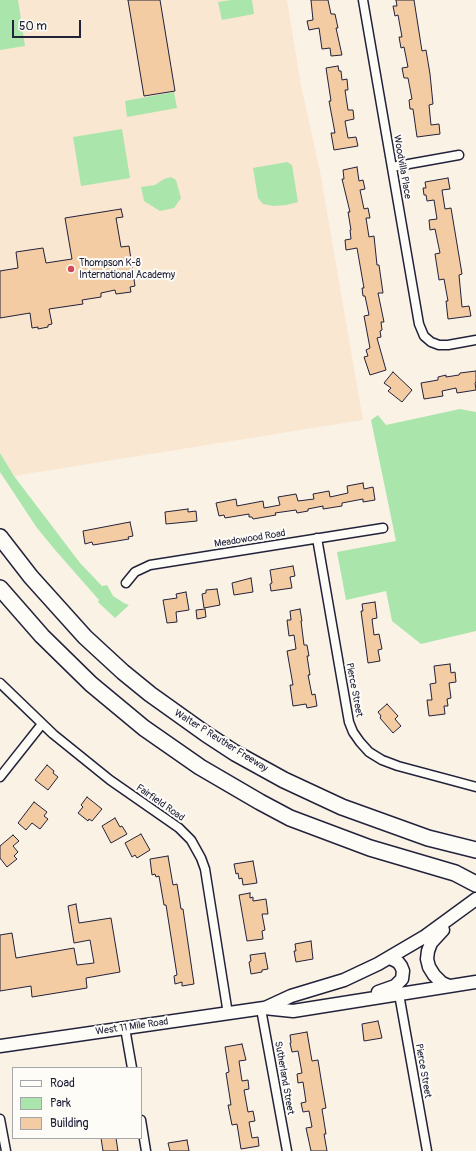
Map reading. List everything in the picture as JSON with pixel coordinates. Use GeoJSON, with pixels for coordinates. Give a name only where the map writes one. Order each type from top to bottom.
{"type":"FeatureCollection","features":[{"type":"Feature","properties":{"kind":"highway","name":"Walter P Reuther Freeway"},"geometry":{"type":"LineString","coordinates":[[0,537],[36,583],[85,637],[123,672],[150,694],[206,734],[260,767],[304,790],[342,807],[428,838],[476,850]]}},
{"type":"Feature","properties":{"kind":"highway"},"geometry":{"type":"LineString","coordinates":[[0,588],[42,636],[91,684],[144,728],[200,767],[260,802],[304,823],[370,848],[455,873],[476,884]]}},
{"type":"Feature","properties":{"kind":"main road","name":"West 11 Mile Road"},"geometry":{"type":"LineString","coordinates":[[263,1009],[291,996],[344,980],[390,958],[424,937],[476,899]]}},
{"type":"Feature","properties":{"kind":"main road"},"geometry":{"type":"LineString","coordinates":[[449,986],[439,981],[431,972],[427,959],[428,951],[434,939],[461,910]]}},
{"type":"Feature","properties":{"kind":"main road"},"geometry":{"type":"LineString","coordinates":[[335,1004],[387,989],[398,984],[403,976],[402,968],[398,962],[390,958]]}},
{"type":"Feature","properties":{"kind":"main road","name":"West 11 Mile Road"},"geometry":{"type":"LineString","coordinates":[[0,1046],[263,1009],[293,1011],[476,982]]}},
{"type":"Feature","properties":{"kind":"street","name":"Woodvilla Place"},"geometry":{"type":"LineString","coordinates":[[363,0],[419,324],[424,336],[431,342],[443,345],[476,340]]}},
{"type":"Feature","properties":{"kind":"street"},"geometry":{"type":"LineString","coordinates":[[392,167],[459,155]]}},
{"type":"Feature","properties":{"kind":"street","name":"Meadowood Road"},"geometry":{"type":"LineString","coordinates":[[126,583],[135,572],[150,565],[382,528]]}},
{"type":"Feature","properties":{"kind":"street","name":"Pierce Street"},"geometry":{"type":"LineString","coordinates":[[317,538],[349,722],[353,732],[369,752],[382,760],[398,766],[476,787]]}},
{"type":"Feature","properties":{"kind":"street","name":"Fairfield Road"},"geometry":{"type":"LineString","coordinates":[[0,683],[42,724],[110,780],[179,828],[191,840],[203,863],[228,1014]]}},
{"type":"Feature","properties":{"kind":"street"},"geometry":{"type":"LineString","coordinates":[[0,777],[42,724]]}},
{"type":"Feature","properties":{"kind":"street","name":"Pierce Street"},"geometry":{"type":"LineString","coordinates":[[399,994],[427,1151]]}},
{"type":"Feature","properties":{"kind":"street","name":"Sutherland Street"},"geometry":{"type":"LineString","coordinates":[[263,1009],[287,1151]]}},
{"type":"Feature","properties":{"kind":"street"},"geometry":{"type":"LineString","coordinates":[[125,1028],[132,1067]]}},
{"type":"Feature","properties":{"kind":"street"},"geometry":{"type":"LineString","coordinates":[[0,1119],[6,1151]]}},
{"type":"Feature","properties":{"kind":"street"},"geometry":{"type":"LineString","coordinates":[[142,1126],[146,1151]]}},
{"type":"Feature","properties":{"kind":"shaded area"},"geometry":{"type":"Polygon","coordinates":[[[0,0],[287,0],[301,85],[320,171],[363,420],[14,476],[0,453],[0,0]]]}},
{"type":"Feature","properties":{"kind":"green space"},"geometry":{"type":"Polygon","coordinates":[[[0,0],[18,0],[25,46],[0,50],[0,0]]]}},
{"type":"Feature","properties":{"kind":"green space"},"geometry":{"type":"Polygon","coordinates":[[[231,0],[252,0],[254,14],[222,20],[218,2],[231,0]]]}},
{"type":"Feature","properties":{"kind":"green space"},"geometry":{"type":"Polygon","coordinates":[[[174,92],[177,108],[127,117],[125,101],[174,92]]]}},
{"type":"Feature","properties":{"kind":"green space"},"geometry":{"type":"Polygon","coordinates":[[[122,129],[130,178],[81,186],[73,137],[122,129]]]}},
{"type":"Feature","properties":{"kind":"green space"},"geometry":{"type":"Polygon","coordinates":[[[287,162],[292,165],[298,202],[274,206],[263,204],[258,198],[253,168],[287,162]]]}},
{"type":"Feature","properties":{"kind":"green space"},"geometry":{"type":"Polygon","coordinates":[[[171,177],[176,180],[181,198],[174,208],[160,211],[144,201],[141,187],[155,185],[164,179],[171,177]]]}},
{"type":"Feature","properties":{"kind":"green space"},"geometry":{"type":"Polygon","coordinates":[[[460,409],[476,412],[476,631],[421,644],[392,621],[386,591],[346,600],[337,552],[396,541],[371,420],[378,415],[386,425],[460,409]]]}},
{"type":"Feature","properties":{"kind":"green space"},"geometry":{"type":"Polygon","coordinates":[[[0,453],[14,476],[80,563],[102,586],[107,585],[113,596],[129,605],[115,618],[98,602],[99,600],[37,528],[0,472],[0,453]]]}},
{"type":"Feature","properties":{"kind":"building"},"geometry":{"type":"Polygon","coordinates":[[[128,0],[160,0],[175,91],[144,96],[128,0]]]}},
{"type":"Feature","properties":{"kind":"building"},"geometry":{"type":"Polygon","coordinates":[[[311,0],[328,0],[331,14],[335,14],[338,28],[336,28],[342,55],[331,56],[330,48],[322,49],[319,28],[309,30],[307,21],[313,20],[311,0]]]}},
{"type":"Feature","properties":{"kind":"building"},"geometry":{"type":"Polygon","coordinates":[[[396,0],[414,0],[422,51],[426,50],[430,74],[433,104],[429,105],[431,125],[439,124],[440,134],[417,137],[413,109],[410,109],[409,100],[412,99],[408,78],[404,78],[402,68],[408,67],[404,47],[401,48],[399,37],[402,37],[398,15],[395,16],[393,6],[397,6],[396,0]]]}},
{"type":"Feature","properties":{"kind":"building"},"geometry":{"type":"Polygon","coordinates":[[[338,66],[339,71],[341,71],[342,80],[347,79],[348,90],[345,90],[348,110],[353,110],[354,119],[345,121],[348,138],[356,137],[358,146],[334,150],[331,133],[335,133],[329,101],[331,101],[326,68],[338,66]]]}},
{"type":"Feature","properties":{"kind":"building"},"geometry":{"type":"Polygon","coordinates":[[[357,167],[359,181],[363,180],[365,189],[360,190],[364,209],[368,208],[370,218],[366,218],[369,237],[374,236],[377,265],[379,265],[383,293],[378,293],[384,322],[381,322],[381,337],[377,338],[386,370],[370,375],[364,357],[368,356],[366,350],[370,348],[364,316],[369,315],[365,296],[363,296],[362,288],[364,288],[357,248],[346,250],[345,240],[351,239],[351,230],[348,212],[350,212],[342,179],[344,179],[343,170],[357,167]]]}},
{"type":"Feature","properties":{"kind":"building"},"geometry":{"type":"Polygon","coordinates":[[[448,178],[450,189],[442,190],[445,209],[451,208],[462,274],[459,275],[462,307],[469,306],[471,316],[448,319],[446,301],[448,301],[444,279],[439,280],[435,254],[440,253],[435,229],[430,230],[429,220],[437,219],[434,200],[427,201],[423,188],[426,188],[425,182],[448,178]]]}},
{"type":"Feature","properties":{"kind":"building","name":"Thompson K-8 International Academy"},"geometry":{"type":"Polygon","coordinates":[[[121,209],[123,217],[116,218],[121,247],[129,246],[135,286],[130,287],[131,292],[116,294],[115,290],[101,293],[101,297],[82,300],[83,304],[49,309],[52,324],[48,325],[48,327],[38,329],[38,327],[32,328],[30,313],[0,318],[0,271],[18,268],[16,252],[43,248],[46,263],[72,259],[65,218],[121,209]]]}},
{"type":"Feature","properties":{"kind":"building"},"geometry":{"type":"Polygon","coordinates":[[[476,371],[476,390],[457,393],[456,388],[442,391],[443,396],[424,399],[421,383],[438,380],[438,377],[446,375],[446,377],[476,371]]]}},
{"type":"Feature","properties":{"kind":"building"},"geometry":{"type":"Polygon","coordinates":[[[393,372],[412,390],[402,402],[388,391],[391,388],[384,383],[393,372]]]}},
{"type":"Feature","properties":{"kind":"building"},"geometry":{"type":"Polygon","coordinates":[[[363,483],[364,489],[373,487],[375,500],[363,502],[363,499],[342,503],[342,506],[323,509],[323,506],[297,513],[296,510],[275,513],[276,515],[253,519],[252,517],[249,517],[249,514],[225,518],[224,515],[219,516],[216,503],[236,499],[237,506],[263,501],[264,508],[280,505],[278,497],[296,494],[298,501],[314,499],[313,494],[329,491],[330,497],[348,493],[347,486],[363,483]]]}},
{"type":"Feature","properties":{"kind":"building"},"geometry":{"type":"Polygon","coordinates":[[[188,509],[188,512],[196,511],[197,521],[166,524],[165,512],[188,509]]]}},
{"type":"Feature","properties":{"kind":"building"},"geometry":{"type":"Polygon","coordinates":[[[130,522],[133,536],[128,537],[129,539],[93,545],[92,542],[85,544],[83,531],[130,522]]]}},
{"type":"Feature","properties":{"kind":"building"},"geometry":{"type":"Polygon","coordinates":[[[293,566],[295,576],[290,577],[292,588],[271,591],[270,584],[272,583],[270,570],[293,566]]]}},
{"type":"Feature","properties":{"kind":"building"},"geometry":{"type":"Polygon","coordinates":[[[251,578],[253,592],[234,595],[232,583],[251,578]]]}},
{"type":"Feature","properties":{"kind":"building"},"geometry":{"type":"Polygon","coordinates":[[[217,589],[220,605],[204,608],[202,594],[206,593],[206,590],[217,589]]]}},
{"type":"Feature","properties":{"kind":"building"},"geometry":{"type":"Polygon","coordinates":[[[186,592],[189,610],[176,612],[177,622],[167,623],[163,600],[177,598],[176,594],[186,592]]]}},
{"type":"Feature","properties":{"kind":"building"},"geometry":{"type":"Polygon","coordinates":[[[375,602],[377,618],[372,619],[374,635],[379,634],[382,649],[378,650],[380,661],[368,663],[361,611],[363,611],[362,604],[375,602]]]}},
{"type":"Feature","properties":{"kind":"building"},"geometry":{"type":"Polygon","coordinates":[[[205,609],[206,617],[197,619],[196,610],[205,609]]]}},
{"type":"Feature","properties":{"kind":"building"},"geometry":{"type":"Polygon","coordinates":[[[300,609],[304,645],[307,645],[309,656],[307,656],[310,675],[308,675],[312,695],[315,694],[317,706],[307,708],[306,704],[293,706],[290,685],[293,685],[287,651],[296,649],[294,635],[289,636],[287,620],[291,620],[290,611],[300,609]]]}},
{"type":"Feature","properties":{"kind":"building"},"geometry":{"type":"Polygon","coordinates":[[[450,664],[451,673],[455,672],[456,682],[449,683],[451,698],[447,699],[448,706],[444,706],[445,714],[429,716],[427,700],[432,700],[430,684],[436,683],[434,666],[450,664]]]}},
{"type":"Feature","properties":{"kind":"building"},"geometry":{"type":"Polygon","coordinates":[[[387,704],[398,716],[395,719],[401,726],[393,733],[380,718],[381,716],[378,712],[387,704]]]}},
{"type":"Feature","properties":{"kind":"building"},"geometry":{"type":"Polygon","coordinates":[[[47,765],[58,777],[48,790],[35,780],[47,765]]]}},
{"type":"Feature","properties":{"kind":"building"},"geometry":{"type":"Polygon","coordinates":[[[87,797],[102,809],[92,821],[89,819],[88,821],[78,813],[83,807],[81,805],[87,797]]]}},
{"type":"Feature","properties":{"kind":"building"},"geometry":{"type":"Polygon","coordinates":[[[34,802],[47,812],[44,816],[48,819],[40,829],[32,823],[26,830],[18,823],[34,802]]]}},
{"type":"Feature","properties":{"kind":"building"},"geometry":{"type":"Polygon","coordinates":[[[115,818],[120,827],[122,826],[127,834],[111,843],[102,826],[115,818]]]}},
{"type":"Feature","properties":{"kind":"building"},"geometry":{"type":"Polygon","coordinates":[[[141,834],[150,850],[137,858],[135,855],[132,857],[125,843],[141,834]]]}},
{"type":"Feature","properties":{"kind":"building"},"geometry":{"type":"Polygon","coordinates":[[[13,835],[19,841],[13,846],[18,852],[14,856],[17,859],[7,867],[0,858],[0,846],[13,835]]]}},
{"type":"Feature","properties":{"kind":"building"},"geometry":{"type":"Polygon","coordinates":[[[168,856],[173,885],[177,884],[181,909],[183,909],[194,984],[182,986],[182,982],[175,984],[174,976],[177,975],[166,905],[164,905],[159,876],[156,877],[155,874],[152,875],[150,859],[168,856]]]}},
{"type":"Feature","properties":{"kind":"building"},"geometry":{"type":"Polygon","coordinates":[[[253,861],[257,883],[243,885],[242,878],[239,879],[238,873],[236,874],[234,864],[253,861]]]}},
{"type":"Feature","properties":{"kind":"building"},"geometry":{"type":"Polygon","coordinates":[[[250,893],[250,898],[253,897],[253,901],[266,899],[268,914],[262,914],[265,930],[262,931],[263,939],[247,941],[239,895],[250,893]]]}},
{"type":"Feature","properties":{"kind":"building"},"geometry":{"type":"Polygon","coordinates":[[[76,904],[79,923],[111,918],[120,972],[86,978],[87,988],[32,997],[31,986],[0,991],[0,935],[12,933],[16,958],[74,948],[77,965],[94,963],[90,940],[74,943],[68,906],[76,904]]]}},
{"type":"Feature","properties":{"kind":"building"},"geometry":{"type":"Polygon","coordinates":[[[311,941],[313,959],[296,962],[294,951],[296,951],[295,944],[311,941]]]}},
{"type":"Feature","properties":{"kind":"building"},"geometry":{"type":"Polygon","coordinates":[[[265,953],[268,969],[251,974],[249,962],[251,961],[250,955],[265,953]]]}},
{"type":"Feature","properties":{"kind":"building"},"geometry":{"type":"Polygon","coordinates":[[[378,1021],[382,1038],[364,1041],[362,1024],[378,1021]]]}},
{"type":"Feature","properties":{"kind":"building"},"geometry":{"type":"Polygon","coordinates":[[[307,1032],[312,1061],[318,1060],[326,1108],[322,1109],[327,1151],[311,1151],[306,1128],[312,1127],[309,1111],[303,1112],[301,1103],[306,1102],[303,1082],[298,1083],[297,1074],[302,1073],[298,1051],[292,1052],[290,1043],[290,1035],[307,1032]]]}},
{"type":"Feature","properties":{"kind":"building"},"geometry":{"type":"Polygon","coordinates":[[[242,1044],[246,1060],[239,1061],[242,1081],[248,1080],[249,1089],[244,1090],[248,1112],[253,1111],[255,1121],[249,1122],[252,1138],[258,1137],[259,1146],[241,1149],[237,1124],[232,1125],[228,1105],[231,1105],[226,1073],[229,1072],[225,1047],[242,1044]]]}},
{"type":"Feature","properties":{"kind":"building"},"geometry":{"type":"Polygon","coordinates":[[[101,1139],[116,1139],[118,1151],[103,1151],[101,1139]]]}},
{"type":"Feature","properties":{"kind":"building"},"geometry":{"type":"Polygon","coordinates":[[[187,1140],[189,1151],[170,1151],[168,1143],[187,1140]]]}},
{"type":"Feature","properties":{"kind":"place","name":"Thompson K-8 International Academy"},"geometry":{"type":"Point","coordinates":[71,269]}}]}
